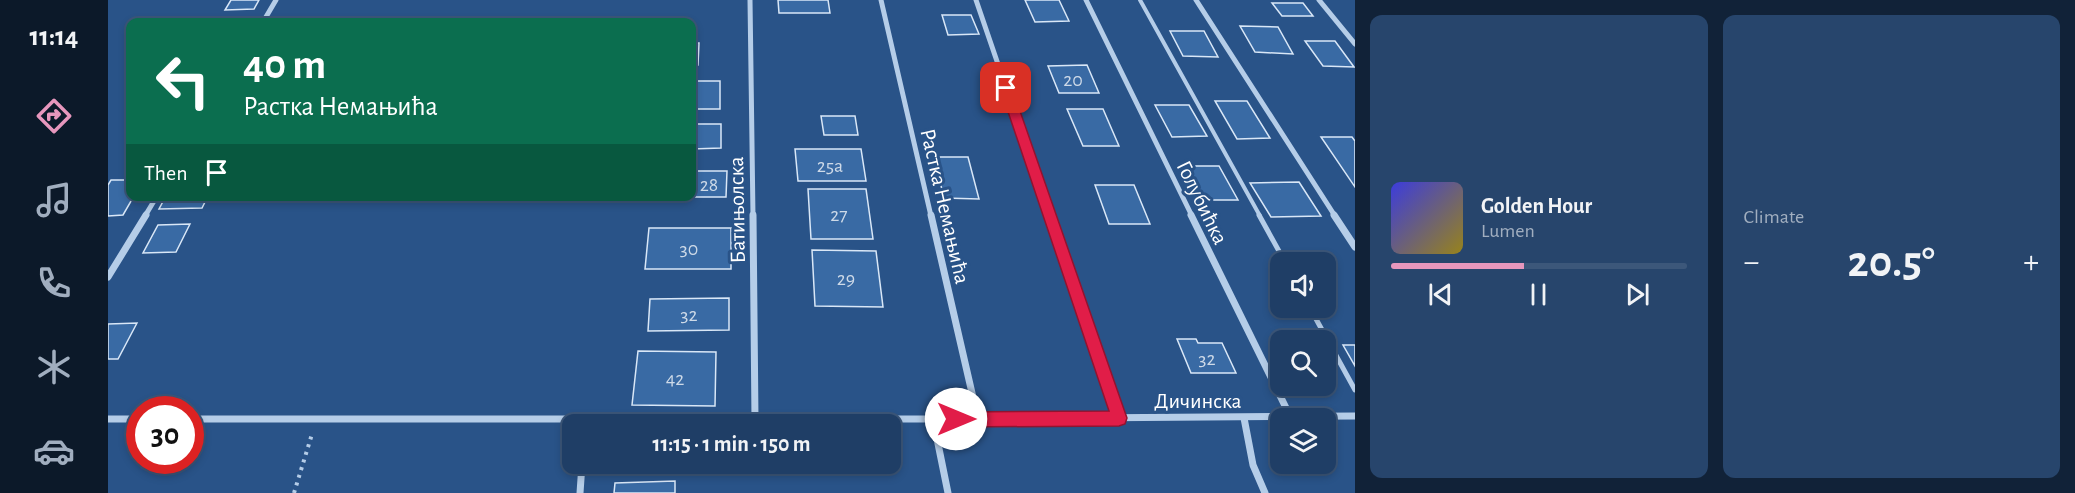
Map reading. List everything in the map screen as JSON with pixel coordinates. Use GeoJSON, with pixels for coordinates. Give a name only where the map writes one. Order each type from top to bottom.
{"type":"FeatureCollection","features":[{"type":"Feature","properties":{"kind":"street"},"geometry":{"type":"LineString","coordinates":[[265,18],[276,0]]}},
{"type":"Feature","properties":{"kind":"street","name":"Батињолска"},"geometry":{"type":"LineString","coordinates":[[750,0],[755,414]]}},
{"type":"Feature","properties":{"kind":"street","name":"Растка Немањића"},"geometry":{"type":"LineString","coordinates":[[881,0],[978,419]]}},
{"type":"Feature","properties":{"kind":"street"},"geometry":{"type":"LineString","coordinates":[[976,0],[1119,418]]}},
{"type":"Feature","properties":{"kind":"street","name":"Голубићка"},"geometry":{"type":"LineString","coordinates":[[1086,0],[1286,408]]}},
{"type":"Feature","properties":{"kind":"street"},"geometry":{"type":"LineString","coordinates":[[1196,0],[1355,247]]}},
{"type":"Feature","properties":{"kind":"street"},"geometry":{"type":"LineString","coordinates":[[1319,0],[1355,44]]}},
{"type":"Feature","properties":{"kind":"street"},"geometry":{"type":"LineString","coordinates":[[108,277],[154,201]]}},
{"type":"Feature","properties":{"kind":"street","name":"Дичинска"},"geometry":{"type":"LineString","coordinates":[[1336,417],[1355,416]]}},
{"type":"Feature","properties":{"kind":"street"},"geometry":{"type":"LineString","coordinates":[[1244,418],[1253,465],[1265,493]]}},
{"type":"Feature","properties":{"kind":"street","name":"Дичинска"},"geometry":{"type":"LineString","coordinates":[[901,419],[1270,418]]}},
{"type":"Feature","properties":{"kind":"street"},"geometry":{"type":"LineString","coordinates":[[108,419],[126,419]]}},
{"type":"Feature","properties":{"kind":"street","name":"Дичинска"},"geometry":{"type":"LineString","coordinates":[[204,419],[562,422]]}},
{"type":"Feature","properties":{"kind":"street"},"geometry":{"type":"LineString","coordinates":[[933,419],[948,493]]}},
{"type":"Feature","properties":{"kind":"street"},"geometry":{"type":"LineString","coordinates":[[580,493],[581,474]]}},
{"type":"Feature","properties":{"kind":"lane"},"geometry":{"type":"LineString","coordinates":[[1140,0],[1279,252]]}},
{"type":"Feature","properties":{"kind":"lane"},"geometry":{"type":"LineString","coordinates":[[1315,318],[1355,390]]}},
{"type":"Feature","properties":{"kind":"path"},"geometry":{"type":"LineString","coordinates":[[294,493],[316,419]]}},
{"type":"Feature","properties":{"kind":"building"},"geometry":{"type":"Polygon","coordinates":[[[231,0],[259,0],[254,9],[225,10],[231,0]]]}},
{"type":"Feature","properties":{"kind":"building"},"geometry":{"type":"Polygon","coordinates":[[[778,0],[828,0],[830,13],[779,13],[778,0]]]}},
{"type":"Feature","properties":{"kind":"building"},"geometry":{"type":"Polygon","coordinates":[[[1025,0],[1059,0],[1069,21],[1035,22],[1025,0]]]}},
{"type":"Feature","properties":{"kind":"building"},"geometry":{"type":"Polygon","coordinates":[[[1272,3],[1303,3],[1313,16],[1282,16],[1272,3]]]}},
{"type":"Feature","properties":{"kind":"building"},"geometry":{"type":"Polygon","coordinates":[[[942,15],[971,15],[979,34],[948,35],[942,15]]]}},
{"type":"Feature","properties":{"kind":"building"},"geometry":{"type":"Polygon","coordinates":[[[1240,26],[1278,27],[1293,54],[1255,52],[1240,26]]]}},
{"type":"Feature","properties":{"kind":"building"},"geometry":{"type":"Polygon","coordinates":[[[1170,31],[1204,31],[1218,57],[1183,56],[1170,31]]]}},
{"type":"Feature","properties":{"kind":"building"},"geometry":{"type":"Polygon","coordinates":[[[1305,41],[1335,41],[1354,67],[1323,66],[1305,41]]]}},
{"type":"Feature","properties":{"kind":"building"},"geometry":{"type":"Polygon","coordinates":[[[696,43],[699,43],[698,65],[696,65],[696,43]]]}},
{"type":"Feature","properties":{"kind":"building"},"geometry":{"type":"Polygon","coordinates":[[[1087,65],[1099,93],[1059,93],[1048,66],[1087,65]]]}},
{"type":"Feature","properties":{"kind":"building"},"geometry":{"type":"Polygon","coordinates":[[[696,81],[720,81],[720,109],[696,109],[696,81]]]}},
{"type":"Feature","properties":{"kind":"building"},"geometry":{"type":"Polygon","coordinates":[[[1215,101],[1247,101],[1270,138],[1237,139],[1215,101]]]}},
{"type":"Feature","properties":{"kind":"building"},"geometry":{"type":"Polygon","coordinates":[[[1155,105],[1189,105],[1207,136],[1172,137],[1155,105]]]}},
{"type":"Feature","properties":{"kind":"building"},"geometry":{"type":"Polygon","coordinates":[[[1067,109],[1103,109],[1119,146],[1083,146],[1067,109]]]}},
{"type":"Feature","properties":{"kind":"building"},"geometry":{"type":"Polygon","coordinates":[[[821,116],[855,116],[858,135],[824,135],[821,116]]]}},
{"type":"Feature","properties":{"kind":"building"},"geometry":{"type":"Polygon","coordinates":[[[696,124],[721,124],[721,148],[696,149],[696,124]]]}},
{"type":"Feature","properties":{"kind":"building"},"geometry":{"type":"Polygon","coordinates":[[[1321,137],[1352,137],[1355,141],[1355,187],[1321,137]]]}},
{"type":"Feature","properties":{"kind":"building"},"geometry":{"type":"Polygon","coordinates":[[[795,149],[861,149],[866,181],[798,181],[795,149]]]}},
{"type":"Feature","properties":{"kind":"building"},"geometry":{"type":"Polygon","coordinates":[[[934,157],[968,157],[979,199],[944,198],[934,157]]]}},
{"type":"Feature","properties":{"kind":"building"},"geometry":{"type":"Polygon","coordinates":[[[1184,166],[1219,166],[1238,200],[1201,200],[1184,166]]]}},
{"type":"Feature","properties":{"kind":"building"},"geometry":{"type":"Polygon","coordinates":[[[696,171],[727,171],[726,197],[696,197],[696,171]]]}},
{"type":"Feature","properties":{"kind":"building"},"geometry":{"type":"Polygon","coordinates":[[[111,180],[126,180],[126,201],[131,201],[123,215],[108,216],[108,185],[111,180]]]}},
{"type":"Feature","properties":{"kind":"building"},"geometry":{"type":"Polygon","coordinates":[[[1299,182],[1321,216],[1271,217],[1250,183],[1299,182]]]}},
{"type":"Feature","properties":{"kind":"building"},"geometry":{"type":"Polygon","coordinates":[[[1095,185],[1134,185],[1150,224],[1109,224],[1095,185]]]}},
{"type":"Feature","properties":{"kind":"building"},"geometry":{"type":"Polygon","coordinates":[[[808,189],[866,189],[873,239],[811,239],[808,189]]]}},
{"type":"Feature","properties":{"kind":"building"},"geometry":{"type":"Polygon","coordinates":[[[163,201],[206,201],[202,208],[159,209],[163,201]]]}},
{"type":"Feature","properties":{"kind":"building"},"geometry":{"type":"Polygon","coordinates":[[[190,224],[176,252],[143,253],[158,225],[190,224]]]}},
{"type":"Feature","properties":{"kind":"building"},"geometry":{"type":"Polygon","coordinates":[[[649,228],[731,228],[731,269],[645,269],[649,228]]]}},
{"type":"Feature","properties":{"kind":"building"},"geometry":{"type":"Polygon","coordinates":[[[812,250],[876,251],[883,307],[815,306],[812,250]]]}},
{"type":"Feature","properties":{"kind":"building"},"geometry":{"type":"Polygon","coordinates":[[[729,298],[729,330],[648,331],[650,299],[729,298]]]}},
{"type":"Feature","properties":{"kind":"building"},"geometry":{"type":"Polygon","coordinates":[[[137,323],[118,359],[108,359],[108,324],[137,323]]]}},
{"type":"Feature","properties":{"kind":"building"},"geometry":{"type":"Polygon","coordinates":[[[1177,339],[1196,339],[1198,343],[1222,343],[1236,373],[1191,373],[1177,339]]]}},
{"type":"Feature","properties":{"kind":"building"},"geometry":{"type":"Polygon","coordinates":[[[1343,345],[1355,345],[1355,366],[1343,345]]]}},
{"type":"Feature","properties":{"kind":"building"},"geometry":{"type":"Polygon","coordinates":[[[638,351],[716,352],[715,406],[632,405],[638,351]]]}},
{"type":"Feature","properties":{"kind":"building"},"geometry":{"type":"Polygon","coordinates":[[[675,481],[675,493],[614,493],[615,483],[675,481]]]}},
{"type":"Feature","properties":{"kind":"route"},"geometry":{"type":"LineString","coordinates":[[956,419],[1119,418],[1006,88]]}}]}
